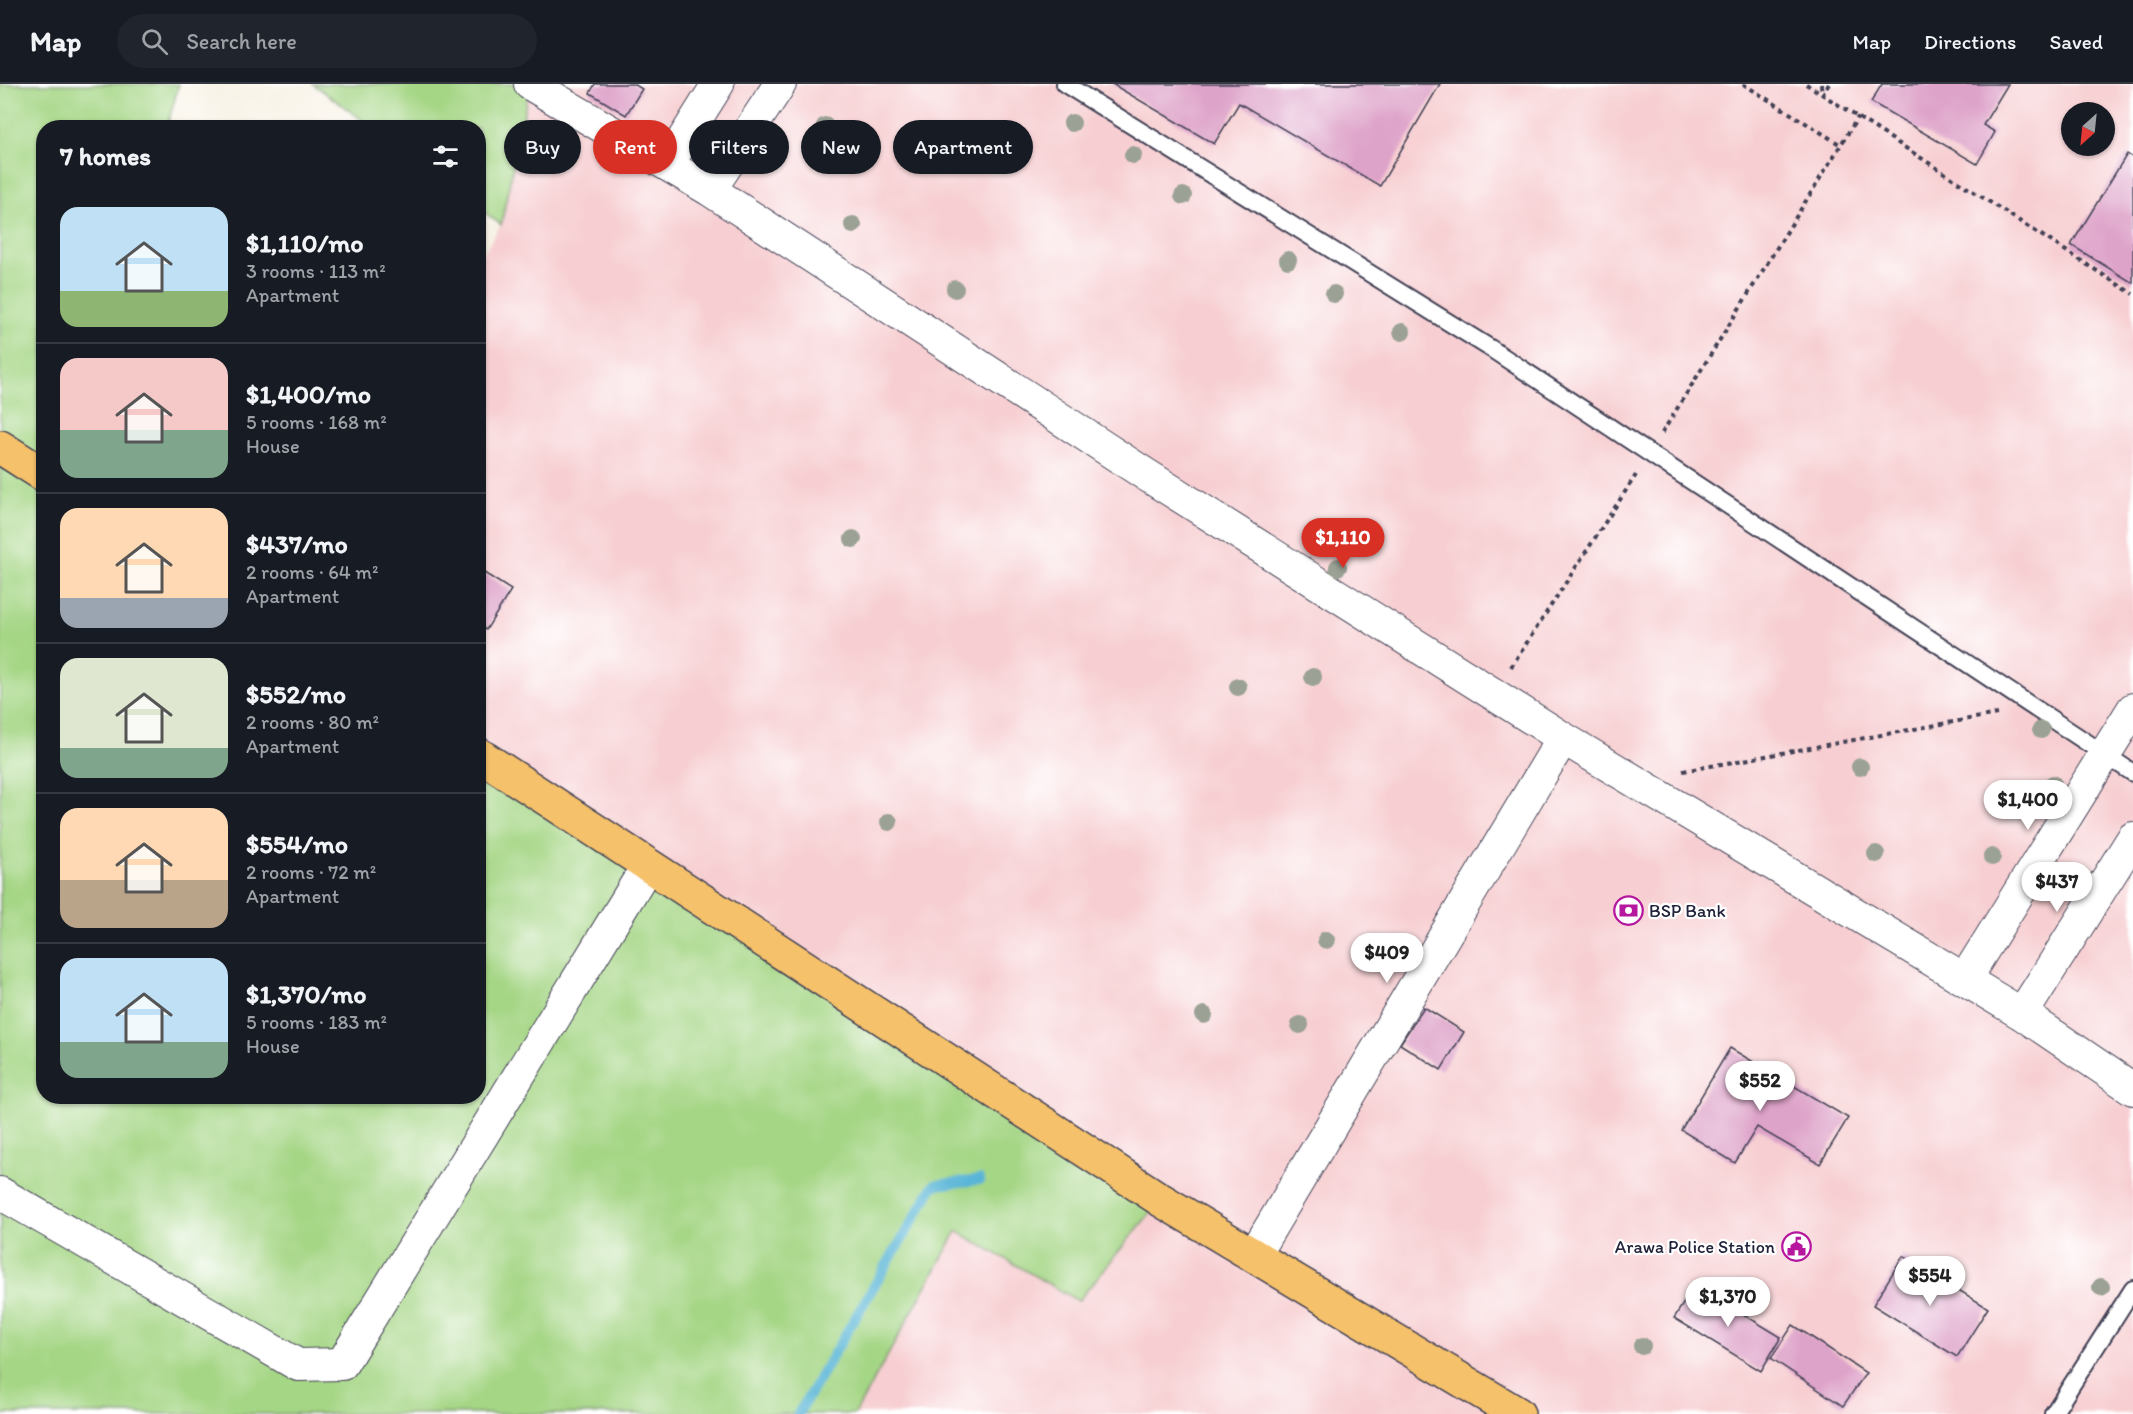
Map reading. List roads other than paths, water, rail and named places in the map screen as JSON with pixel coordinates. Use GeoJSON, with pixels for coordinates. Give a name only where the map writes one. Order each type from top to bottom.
{"type":"FeatureCollection","features":[{"type":"Feature","properties":{"kind":"main road"},"geometry":{"type":"LineString","coordinates":[[0,447],[36,470]]}},
{"type":"Feature","properties":{"kind":"main road"},"geometry":{"type":"LineString","coordinates":[[486,759],[1161,1200],[1518,1414]]}},
{"type":"Feature","properties":{"kind":"street"},"geometry":{"type":"LineString","coordinates":[[530,84],[593,121]]}},
{"type":"Feature","properties":{"kind":"street"},"geometry":{"type":"LineString","coordinates":[[677,150],[718,84]]}},
{"type":"Feature","properties":{"kind":"street"},"geometry":{"type":"LineString","coordinates":[[710,190],[780,84]]}},
{"type":"Feature","properties":{"kind":"street"},"geometry":{"type":"LineString","coordinates":[[677,170],[1145,474],[1563,738],[2022,1014],[2133,1089]]}},
{"type":"Feature","properties":{"kind":"street"},"geometry":{"type":"LineString","coordinates":[[1965,979],[2133,709]]}},
{"type":"Feature","properties":{"kind":"street"},"geometry":{"type":"LineString","coordinates":[[1254,1255],[1563,738]]}},
{"type":"Feature","properties":{"kind":"street"},"geometry":{"type":"LineString","coordinates":[[2022,1014],[2133,838]]}},
{"type":"Feature","properties":{"kind":"street"},"geometry":{"type":"LineString","coordinates":[[0,1193],[298,1365],[342,1364],[648,865]]}},
{"type":"Feature","properties":{"kind":"lane"},"geometry":{"type":"LineString","coordinates":[[1065,84],[1490,348],[2133,773]]}},
{"type":"Feature","properties":{"kind":"lane"},"geometry":{"type":"LineString","coordinates":[[2054,1414],[2133,1289]]}},
{"type":"Feature","properties":{"kind":"waterway"},"geometry":{"type":"LineString","coordinates":[[798,1414],[934,1185],[980,1180]]}},
{"type":"Feature","properties":{"kind":"place","name":"BSP Bank"},"geometry":{"type":"Point","coordinates":[1628,911]}},
{"type":"Feature","properties":{"kind":"place","name":"Arawa Police Station"},"geometry":{"type":"Point","coordinates":[1796,1247]}}]}
